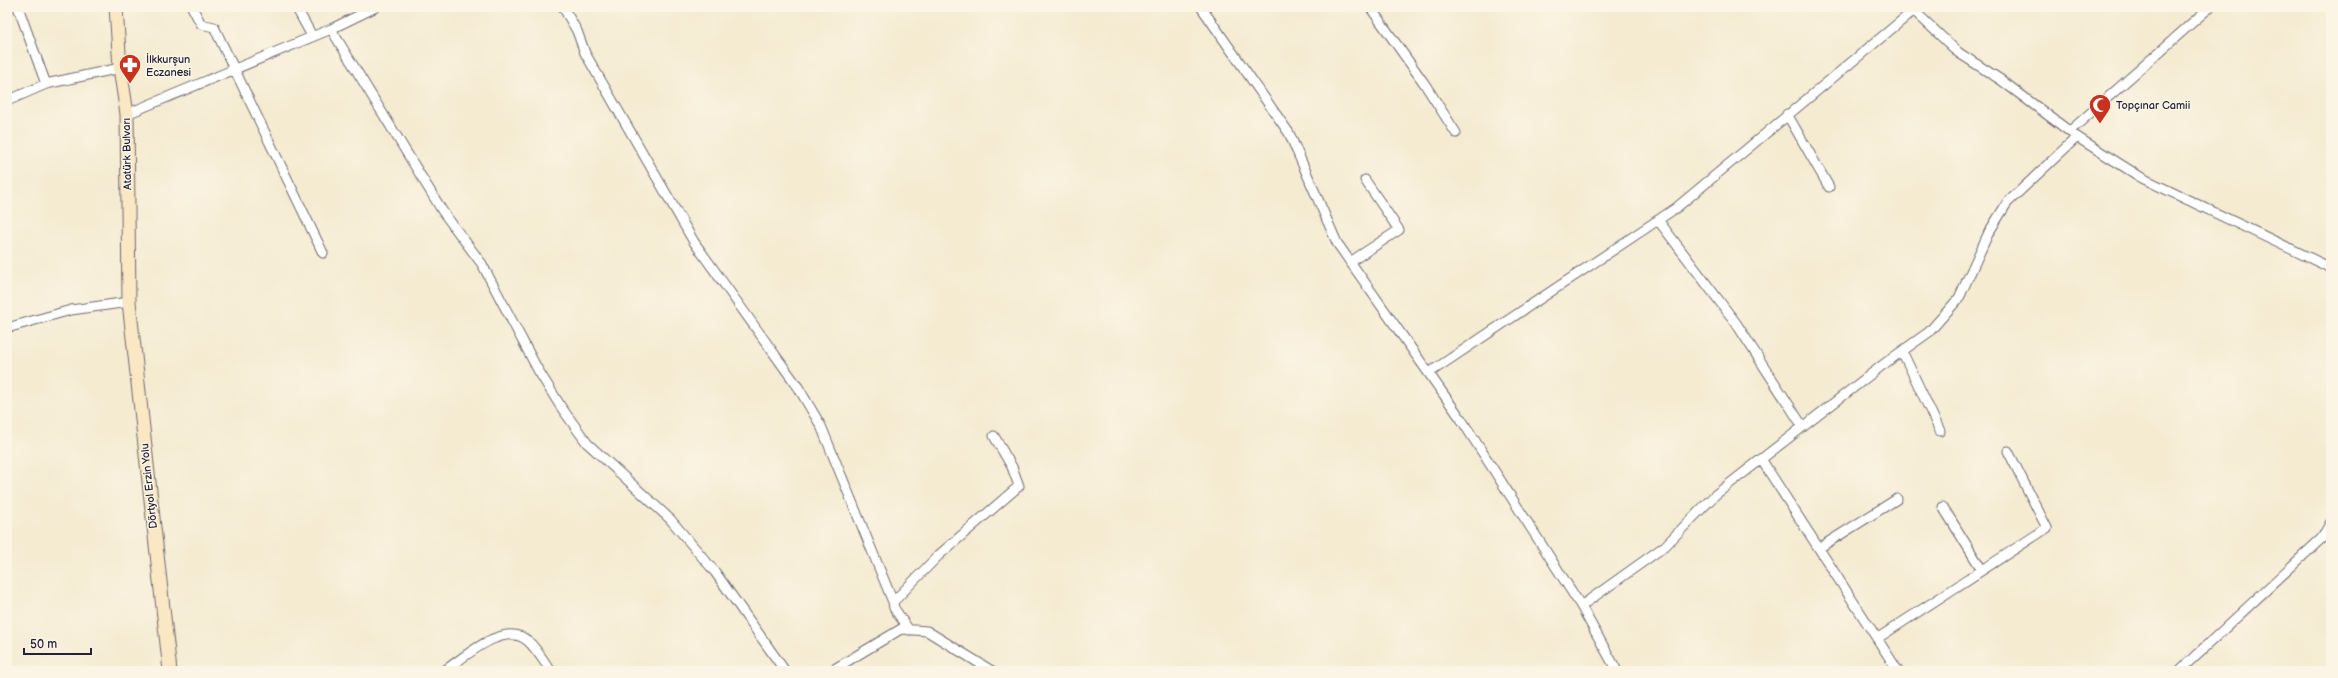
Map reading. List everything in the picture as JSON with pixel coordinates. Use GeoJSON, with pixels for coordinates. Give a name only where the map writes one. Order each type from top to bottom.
{"type":"FeatureCollection","features":[{"type":"Feature","properties":{"kind":"main road","name":"Atatürk Bulvarı"},"geometry":{"type":"LineString","coordinates":[[116,7],[120,68],[127,114],[129,302]]}},
{"type":"Feature","properties":{"kind":"main road","name":"Dörtyol Erzin Yolu"},"geometry":{"type":"LineString","coordinates":[[129,302],[170,671]]}},
{"type":"Feature","properties":{"kind":"street"},"geometry":{"type":"LineString","coordinates":[[18,7],[46,84]]}},
{"type":"Feature","properties":{"kind":"street"},"geometry":{"type":"LineString","coordinates":[[192,7],[201,24],[214,27],[236,69],[323,253]]}},
{"type":"Feature","properties":{"kind":"street"},"geometry":{"type":"LineString","coordinates":[[296,7],[312,36]]}},
{"type":"Feature","properties":{"kind":"street"},"geometry":{"type":"LineString","coordinates":[[127,114],[331,29],[376,7]]}},
{"type":"Feature","properties":{"kind":"street"},"geometry":{"type":"LineString","coordinates":[[563,7],[577,31],[585,53],[694,242],[798,386],[821,426],[893,602],[894,608],[909,630]]}},
{"type":"Feature","properties":{"kind":"street"},"geometry":{"type":"LineString","coordinates":[[1202,7],[1289,133],[1337,243],[1429,373],[1581,606],[1617,671]]}},
{"type":"Feature","properties":{"kind":"street"},"geometry":{"type":"LineString","coordinates":[[1370,7],[1424,83],[1456,133]]}},
{"type":"Feature","properties":{"kind":"street"},"geometry":{"type":"LineString","coordinates":[[1581,606],[1665,546],[1715,495],[1803,426],[1929,332],[1959,298],[1989,232],[2007,203],[2073,134],[2210,7]]}},
{"type":"Feature","properties":{"kind":"street"},"geometry":{"type":"LineString","coordinates":[[1429,373],[1676,208],[1912,9],[1959,53],[2001,80],[2073,134],[2142,178],[2331,268]]}},
{"type":"Feature","properties":{"kind":"street"},"geometry":{"type":"LineString","coordinates":[[331,29],[443,212],[482,264],[538,370],[561,407],[587,443],[670,519],[715,572],[785,671]]}},
{"type":"Feature","properties":{"kind":"street"},"geometry":{"type":"LineString","coordinates":[[7,102],[46,84],[120,68]]}},
{"type":"Feature","properties":{"kind":"street"},"geometry":{"type":"LineString","coordinates":[[1787,114],[1829,187]]}},
{"type":"Feature","properties":{"kind":"street"},"geometry":{"type":"LineString","coordinates":[[1350,262],[1399,230],[1365,180]]}},
{"type":"Feature","properties":{"kind":"street"},"geometry":{"type":"LineString","coordinates":[[1658,220],[1736,323],[1803,426]]}},
{"type":"Feature","properties":{"kind":"street"},"geometry":{"type":"LineString","coordinates":[[7,328],[71,310],[129,302]]}},
{"type":"Feature","properties":{"kind":"street"},"geometry":{"type":"LineString","coordinates":[[1902,351],[1940,431]]}},
{"type":"Feature","properties":{"kind":"street"},"geometry":{"type":"LineString","coordinates":[[893,602],[939,554],[1019,486],[1012,467],[994,436]]}},
{"type":"Feature","properties":{"kind":"street"},"geometry":{"type":"LineString","coordinates":[[1878,638],[2047,528],[2008,450]]}},
{"type":"Feature","properties":{"kind":"street"},"geometry":{"type":"LineString","coordinates":[[1761,459],[1898,671]]}},
{"type":"Feature","properties":{"kind":"street"},"geometry":{"type":"LineString","coordinates":[[1819,548],[1897,499]]}},
{"type":"Feature","properties":{"kind":"street"},"geometry":{"type":"LineString","coordinates":[[1943,507],[1982,570]]}},
{"type":"Feature","properties":{"kind":"street"},"geometry":{"type":"LineString","coordinates":[[2179,671],[2322,538],[2331,522]]}},
{"type":"Feature","properties":{"kind":"street"},"geometry":{"type":"LineString","coordinates":[[831,671],[901,629],[927,631],[992,671]]}},
{"type":"Feature","properties":{"kind":"street"},"geometry":{"type":"LineString","coordinates":[[444,671],[482,644],[504,634],[515,634],[528,641],[551,671]]}},
{"type":"Feature","properties":{"kind":"place","name":"İlkkurşun Eczanesi"},"geometry":{"type":"Point","coordinates":[130,84]}},
{"type":"Feature","properties":{"kind":"place","name":"Topçınar Camii"},"geometry":{"type":"Point","coordinates":[2100,124]}}]}
